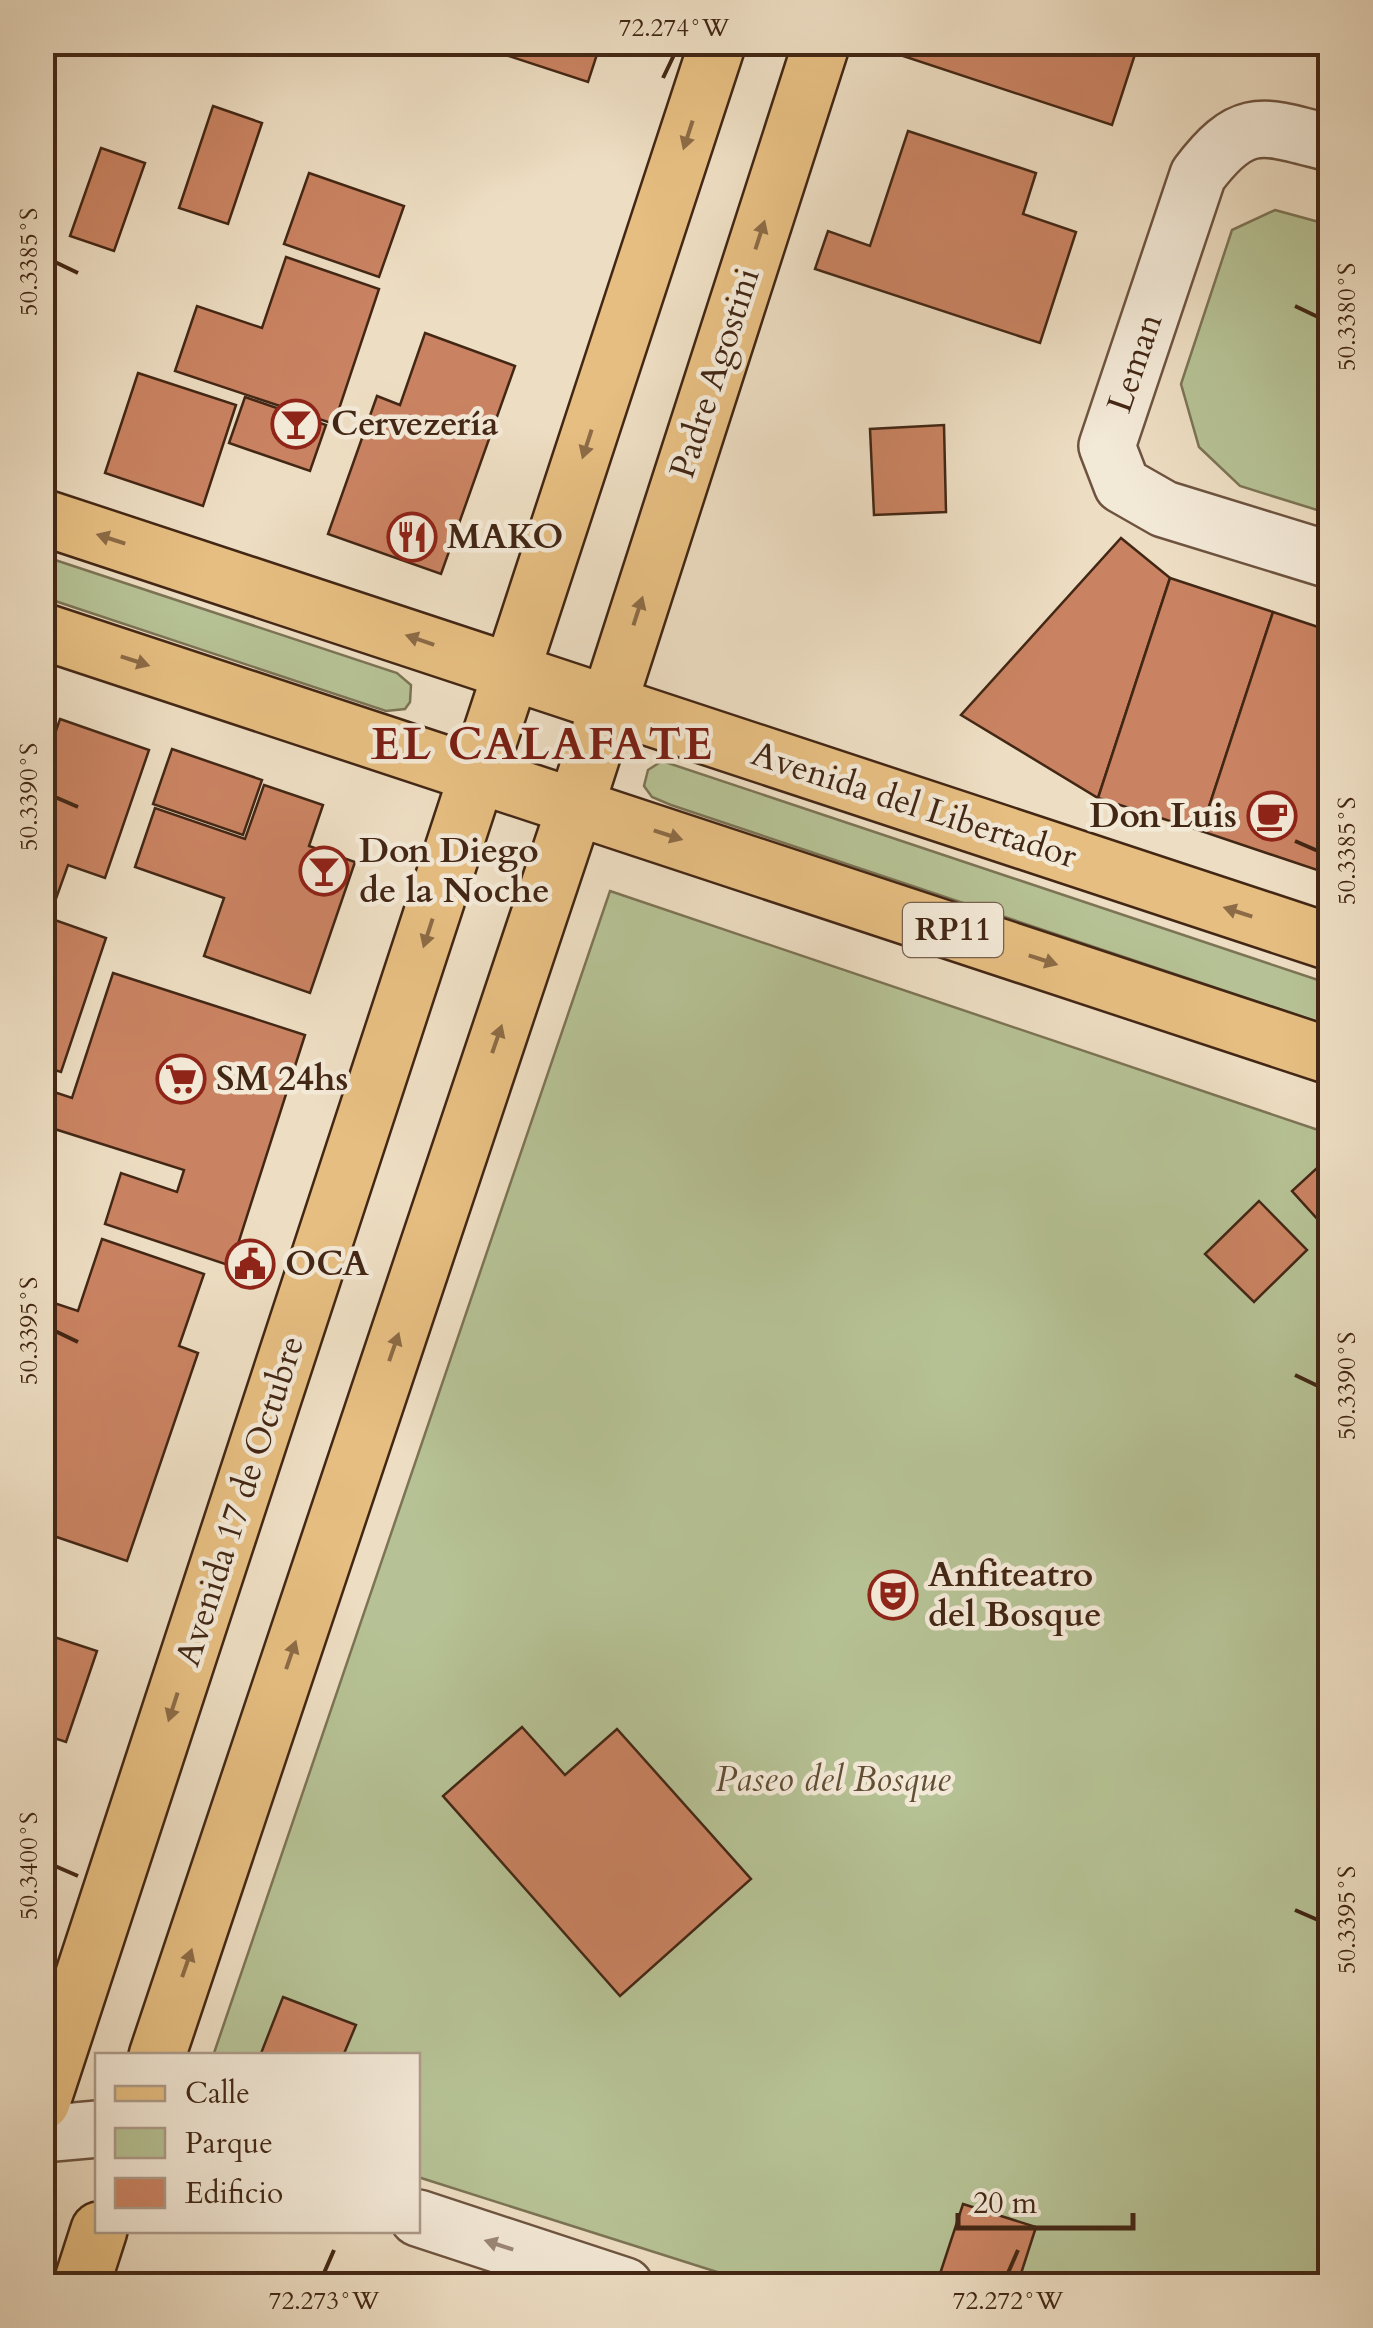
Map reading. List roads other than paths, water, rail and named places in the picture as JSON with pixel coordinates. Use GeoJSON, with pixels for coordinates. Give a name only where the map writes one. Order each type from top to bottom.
{"type":"FeatureCollection","features":[{"type":"Feature","properties":{"kind":"main road"},"geometry":{"type":"LineString","coordinates":[[512,672],[718,42]]}},
{"type":"Feature","properties":{"kind":"main road","name":"Padre Agostini"},"geometry":{"type":"LineString","coordinates":[[608,704],[822,42]]}},
{"type":"Feature","properties":{"kind":"main road","name":"Avenida del Libertador"},"geometry":{"type":"LineString","coordinates":[[42,517],[1330,942]]}},
{"type":"Feature","properties":{"kind":"main road","name":"RP11"},"geometry":{"type":"LineString","coordinates":[[42,631],[1330,1056]]}},
{"type":"Feature","properties":{"kind":"main road","name":"Avenida 17 de Octubre"},"geometry":{"type":"LineString","coordinates":[[42,2102],[512,672]]}},
{"type":"Feature","properties":{"kind":"main road"},"geometry":{"type":"LineString","coordinates":[[157,2053],[608,704]]}},
{"type":"Feature","properties":{"kind":"main road"},"geometry":{"type":"LineString","coordinates":[[80,2286],[97,2233]]}},
{"type":"Feature","properties":{"kind":"street","name":"Leman"},"geometry":{"type":"LineString","coordinates":[[1330,144],[1269,127],[1225,140],[1198,176],[1107,446],[1122,485],[1164,509],[1330,560]]}},
{"type":"Feature","properties":{"kind":"street"},"geometry":{"type":"LineString","coordinates":[[42,2134],[95,2129]]}},
{"type":"Feature","properties":{"kind":"street"},"geometry":{"type":"LineString","coordinates":[[420,2219],[625,2286]]}},
{"type":"Feature","properties":{"kind":"place","name":"Cervezería"},"geometry":{"type":"Point","coordinates":[296,424]}},
{"type":"Feature","properties":{"kind":"place","name":"MAKO"},"geometry":{"type":"Point","coordinates":[412,537]}},
{"type":"Feature","properties":{"kind":"place","name":"Don Luis"},"geometry":{"type":"Point","coordinates":[1272,816]}},
{"type":"Feature","properties":{"kind":"place","name":"Don Diego de la Noche"},"geometry":{"type":"Point","coordinates":[324,871]}},
{"type":"Feature","properties":{"kind":"place","name":"SM 24hs"},"geometry":{"type":"Point","coordinates":[181,1079]}},
{"type":"Feature","properties":{"kind":"place","name":"OCA"},"geometry":{"type":"Point","coordinates":[250,1264]}},
{"type":"Feature","properties":{"kind":"place","name":"Anfiteatro del Bosque"},"geometry":{"type":"Point","coordinates":[893,1595]}},
{"type":"Feature","properties":{"kind":"district","name":"EL CALAFATE"},"geometry":{"type":"Point","coordinates":[543,744]}},
{"type":"Feature","properties":{"kind":"park label","name":"Paseo del Bosque"},"geometry":{"type":"Point","coordinates":[833,1780]}}]}
